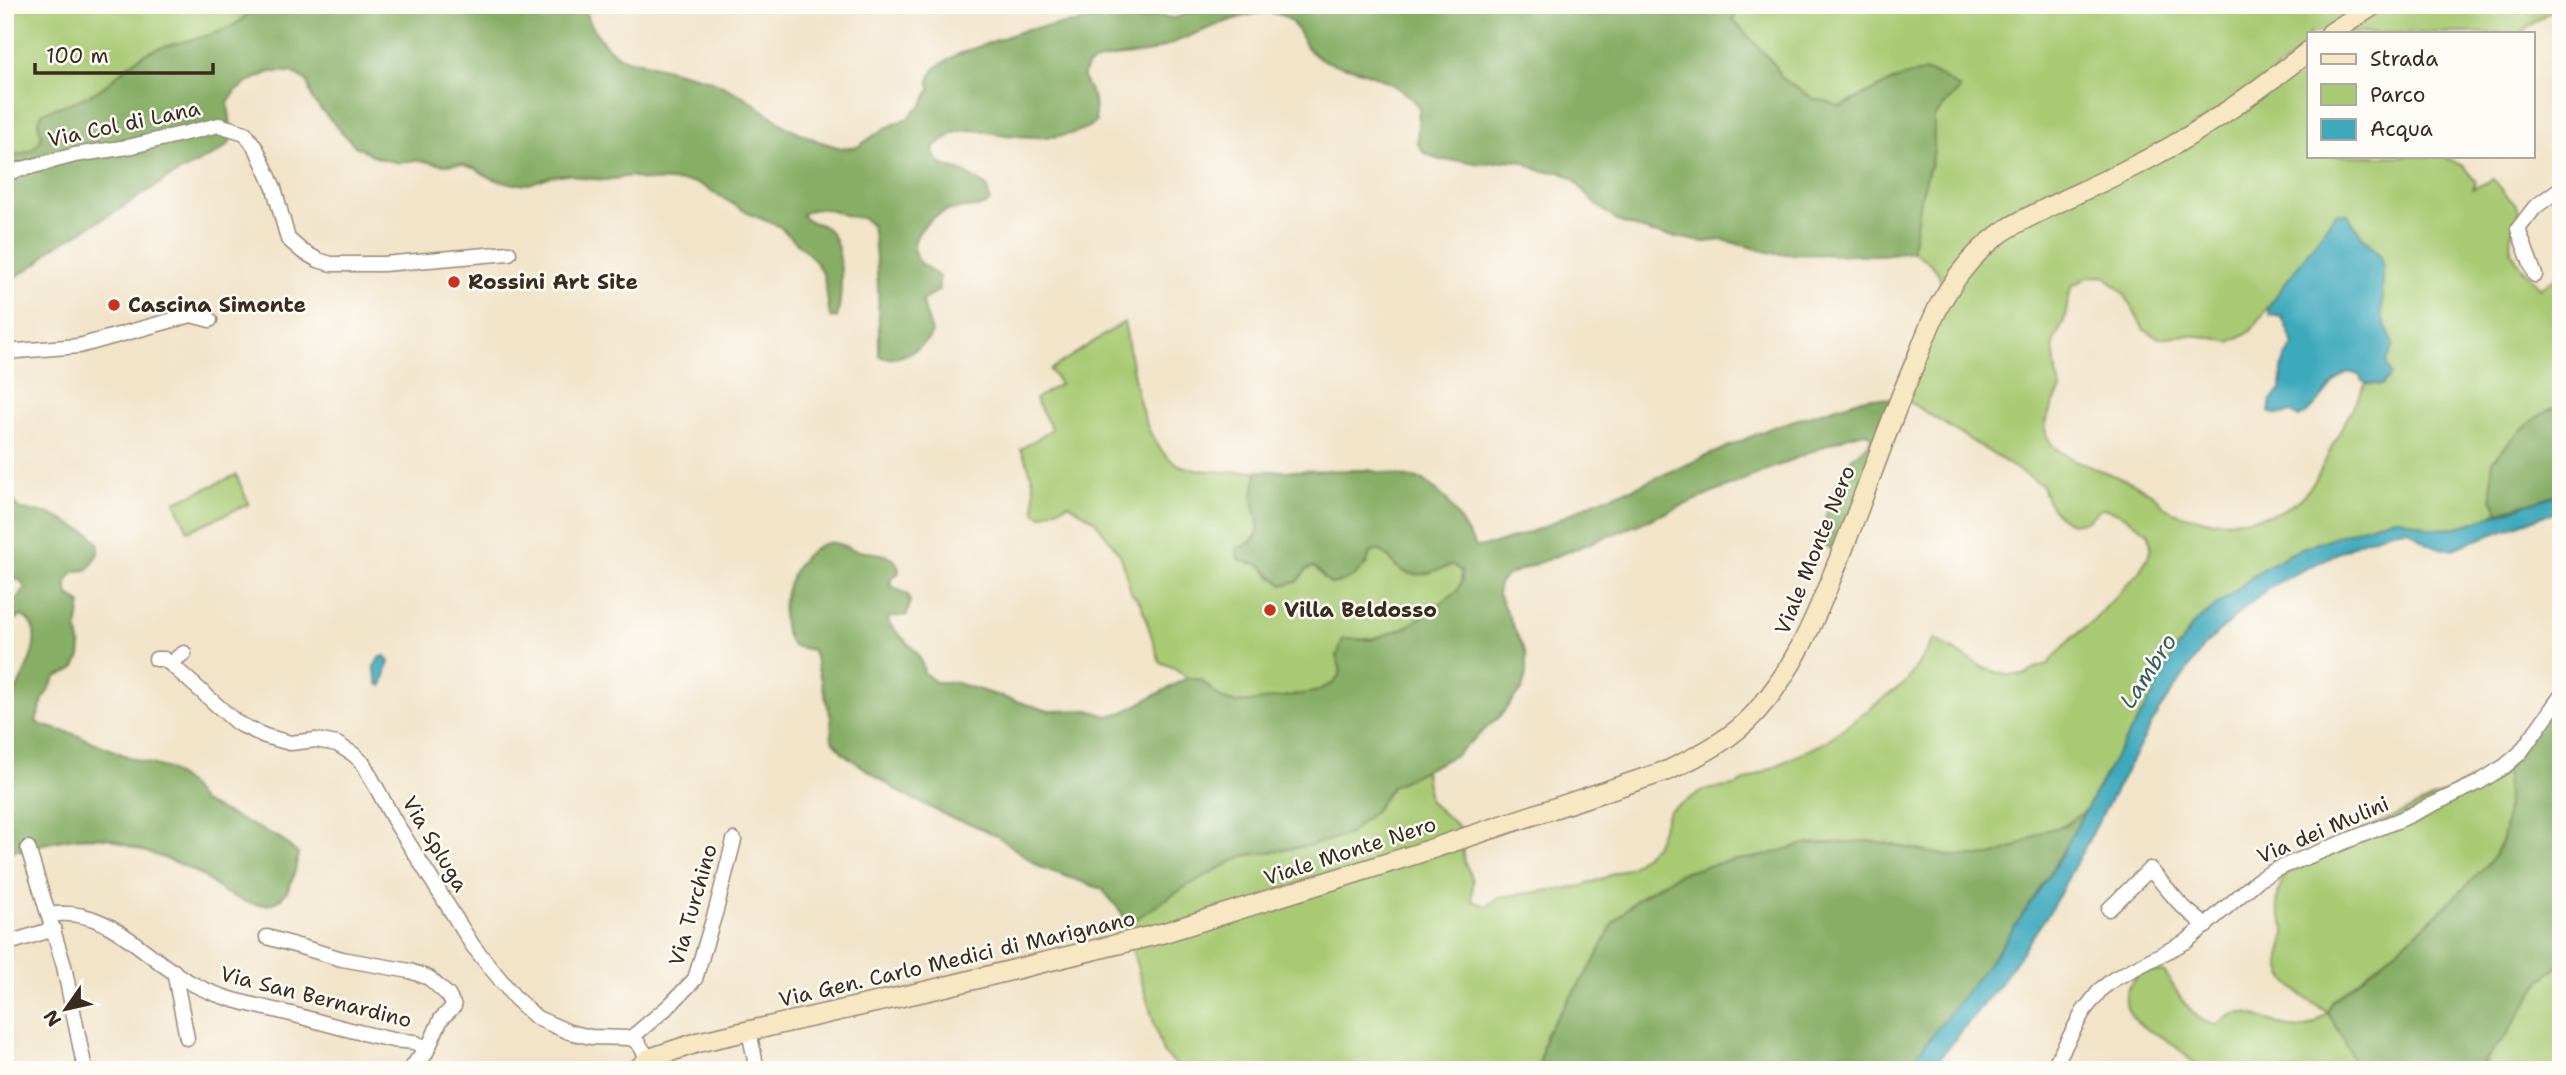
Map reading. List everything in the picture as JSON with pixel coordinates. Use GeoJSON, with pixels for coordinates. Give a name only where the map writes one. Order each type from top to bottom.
{"type":"FeatureCollection","features":[{"type":"Feature","properties":{"kind":"street"},"geometry":{"type":"LineString","coordinates":[[2333,32],[2374,5]]}},
{"type":"Feature","properties":{"kind":"street","name":"Viale Monte Nero"},"geometry":{"type":"LineString","coordinates":[[1163,933],[1413,855],[1669,770],[1699,756],[1727,738],[1755,714],[1777,687],[1798,654],[1828,588],[1893,413],[1939,305],[1960,273],[1994,237],[2020,221],[2152,157],[2195,132],[2307,53]]}},
{"type":"Feature","properties":{"kind":"street","name":"Via Col di Lana"},"geometry":{"type":"LineString","coordinates":[[5,170],[11,172],[75,155],[128,147],[219,125],[246,133],[274,188],[288,239],[310,256],[331,264],[383,264],[470,262],[509,253]]}},
{"type":"Feature","properties":{"kind":"street"},"geometry":{"type":"LineString","coordinates":[[2535,275],[2518,229],[2535,207],[2561,188]]}},
{"type":"Feature","properties":{"kind":"street"},"geometry":{"type":"LineString","coordinates":[[5,352],[79,346],[191,315],[210,320]]}},
{"type":"Feature","properties":{"kind":"street"},"geometry":{"type":"LineString","coordinates":[[173,666],[177,658],[184,653]]}},
{"type":"Feature","properties":{"kind":"street","name":"Via Spluga"},"geometry":{"type":"LineString","coordinates":[[156,659],[164,659],[237,723],[247,728],[290,743],[316,740],[337,744],[353,754],[363,763],[414,852],[473,946],[523,1006],[537,1018],[569,1032],[591,1037],[631,1038]]}},
{"type":"Feature","properties":{"kind":"street","name":"Via dei Mulini"},"geometry":{"type":"LineString","coordinates":[[2052,1070],[2083,1012],[2101,989],[2114,979],[2187,941],[2258,880],[2277,869],[2404,818],[2478,783],[2505,766],[2520,753],[2561,696]]}},
{"type":"Feature","properties":{"kind":"street","name":"Via Turchino"},"geometry":{"type":"LineString","coordinates":[[631,1038],[670,1005],[695,979],[734,840]]}},
{"type":"Feature","properties":{"kind":"street"},"geometry":{"type":"LineString","coordinates":[[28,848],[64,966],[85,1070]]}},
{"type":"Feature","properties":{"kind":"street"},"geometry":{"type":"LineString","coordinates":[[2109,909],[2150,869],[2181,905],[2206,926]]}},
{"type":"Feature","properties":{"kind":"street","name":"Via San Bernardino"},"geometry":{"type":"LineString","coordinates":[[5,944],[52,922],[63,913],[83,914],[124,933],[174,971],[208,992],[234,1002],[393,1040],[414,1042],[426,1048]]}},
{"type":"Feature","properties":{"kind":"street","name":"Via Gen. Carlo Medici di Marignano"},"geometry":{"type":"LineString","coordinates":[[644,1066],[675,1048],[931,990],[1163,933]]}},
{"type":"Feature","properties":{"kind":"street","name":"Via San Bernardino"},"geometry":{"type":"LineString","coordinates":[[267,937],[342,959],[410,971],[429,978],[448,995],[454,1006],[441,1019],[426,1048],[410,1070]]}},
{"type":"Feature","properties":{"kind":"street"},"geometry":{"type":"LineString","coordinates":[[174,971],[187,1038]]}},
{"type":"Feature","properties":{"kind":"street"},"geometry":{"type":"LineString","coordinates":[[755,1029],[757,1070]]}},
{"type":"Feature","properties":{"kind":"street"},"geometry":{"type":"LineString","coordinates":[[631,1038],[638,1043],[644,1066]]}},
{"type":"Feature","properties":{"kind":"street","name":"Via San Bernardino"},"geometry":{"type":"LineString","coordinates":[[422,1070],[426,1048]]}},
{"type":"Feature","properties":{"kind":"green space"},"geometry":{"type":"Polygon","coordinates":[[[5,5],[253,5],[235,25],[207,36],[149,52],[95,92],[42,113],[38,123],[42,137],[36,147],[22,154],[5,154],[5,5]]]}},
{"type":"Feature","properties":{"kind":"green space"},"geometry":{"type":"Polygon","coordinates":[[[253,5],[583,5],[596,33],[618,56],[710,80],[745,97],[785,126],[841,148],[857,147],[884,129],[908,118],[922,105],[930,90],[929,80],[935,68],[956,55],[1027,29],[1088,21],[1120,12],[1134,20],[1157,15],[1174,18],[1217,5],[1750,5],[1736,14],[1733,20],[1775,65],[1782,78],[1814,99],[1840,107],[1897,79],[1921,73],[1936,74],[1960,89],[1934,117],[1934,151],[1920,200],[1912,251],[1881,255],[1776,254],[1723,240],[1704,242],[1653,233],[1617,221],[1591,200],[1574,179],[1561,172],[1541,171],[1523,162],[1510,160],[1480,164],[1440,160],[1424,153],[1417,143],[1419,107],[1405,93],[1379,78],[1316,56],[1305,44],[1294,24],[1281,15],[1260,13],[1245,16],[1150,52],[1104,59],[1089,65],[1084,78],[1093,96],[1096,122],[1086,128],[1064,135],[1041,137],[963,131],[951,135],[934,147],[933,154],[941,164],[964,172],[987,187],[990,201],[984,206],[945,212],[934,217],[919,233],[914,246],[917,259],[939,277],[939,290],[922,301],[932,333],[923,344],[909,353],[886,358],[879,356],[879,307],[872,225],[863,218],[825,209],[802,214],[809,221],[825,227],[836,244],[841,270],[840,296],[837,318],[830,317],[824,276],[814,259],[779,226],[750,214],[701,185],[692,182],[642,180],[631,176],[606,180],[569,174],[551,176],[529,184],[514,184],[490,178],[476,169],[460,164],[444,165],[417,160],[399,163],[378,158],[355,146],[313,101],[307,81],[292,72],[270,72],[236,91],[228,103],[232,136],[229,144],[219,152],[168,178],[51,249],[39,262],[12,279],[5,273],[5,154],[22,154],[36,147],[42,137],[38,123],[42,113],[95,92],[149,52],[207,36],[235,25],[253,5]]]}},
{"type":"Feature","properties":{"kind":"green space"},"geometry":{"type":"Polygon","coordinates":[[[1750,5],[2366,5],[2325,32],[2307,32],[2307,46],[2265,79],[2170,141],[2114,168],[2118,172],[2193,132],[2307,52],[2307,158],[2447,158],[2463,166],[2476,182],[2473,189],[2493,179],[2516,206],[2520,217],[2510,239],[2513,256],[2540,288],[2561,274],[2561,405],[2532,421],[2492,461],[2492,498],[2499,512],[2465,525],[2438,529],[2391,518],[2302,548],[2262,569],[2193,625],[2172,656],[2152,697],[2085,811],[2064,826],[2044,831],[2014,848],[1991,856],[1948,856],[1873,841],[1805,844],[1679,874],[1636,900],[1614,922],[1593,964],[1546,1033],[1538,1070],[1183,1070],[1163,1053],[1125,926],[1188,885],[1243,856],[1313,845],[1349,834],[1376,809],[1392,786],[1425,770],[1429,801],[1460,828],[1464,861],[1473,880],[1472,901],[1487,906],[1500,897],[1583,886],[1631,867],[1655,846],[1669,811],[1704,790],[1735,786],[1825,742],[1907,681],[1934,639],[1986,669],[2007,675],[2026,675],[2048,664],[2139,572],[2149,555],[2149,534],[2128,518],[2102,509],[2079,523],[2064,520],[2052,508],[2042,485],[1895,393],[1941,285],[1936,269],[1912,251],[1920,200],[1934,152],[1934,117],[1960,89],[1935,74],[1920,73],[1884,84],[1840,107],[1814,99],[1782,78],[1775,65],[1733,20],[1736,14],[1750,5]],[[2336,213],[2251,331],[2230,342],[2186,335],[2159,338],[2144,330],[2125,295],[2105,276],[2088,277],[2071,287],[2064,321],[2053,343],[2056,374],[2061,388],[2046,422],[2046,433],[2051,443],[2071,458],[2135,484],[2154,495],[2169,510],[2194,518],[2216,521],[2255,518],[2279,511],[2298,501],[2317,477],[2366,383],[2382,385],[2391,375],[2386,363],[2394,344],[2382,318],[2383,268],[2379,254],[2347,214],[2336,213]]]}},
{"type":"Feature","properties":{"kind":"green space"},"geometry":{"type":"Polygon","coordinates":[[[2374,5],[2555,7],[2521,32],[2333,32],[2374,5]]]}},
{"type":"Feature","properties":{"kind":"green space"},"geometry":{"type":"Polygon","coordinates":[[[1124,322],[1141,406],[1148,428],[1158,446],[1171,460],[1188,468],[1258,471],[1254,491],[1259,527],[1253,539],[1246,545],[1249,564],[1260,565],[1272,578],[1297,582],[1307,569],[1313,567],[1319,570],[1324,579],[1366,565],[1370,553],[1379,550],[1387,554],[1396,567],[1440,569],[1453,565],[1461,571],[1462,576],[1460,586],[1454,594],[1441,605],[1395,632],[1376,638],[1355,639],[1337,656],[1341,672],[1334,683],[1315,692],[1236,703],[1221,698],[1201,680],[1187,678],[1175,668],[1160,662],[1141,604],[1131,592],[1121,556],[1094,520],[1068,504],[1041,516],[1035,512],[1033,479],[1021,449],[1052,429],[1035,399],[1060,384],[1050,370],[1124,322]]]}},
{"type":"Feature","properties":{"kind":"green space"},"geometry":{"type":"Polygon","coordinates":[[[1869,397],[1898,400],[1835,551],[1820,539],[1822,529],[1841,475],[1854,456],[1869,444],[1871,436],[1865,432],[1846,437],[1639,524],[1510,574],[1500,582],[1498,594],[1526,654],[1526,675],[1522,689],[1500,716],[1456,755],[1392,786],[1376,809],[1349,834],[1313,845],[1243,856],[1188,885],[1125,926],[1122,913],[1102,889],[1040,867],[997,836],[953,819],[899,792],[844,754],[832,740],[831,718],[813,650],[793,646],[783,621],[786,592],[799,564],[808,553],[819,546],[834,543],[855,550],[882,554],[894,560],[899,572],[890,585],[908,595],[910,602],[907,615],[890,617],[888,622],[920,658],[924,673],[936,682],[953,682],[1049,711],[1089,710],[1107,716],[1124,712],[1187,678],[1201,680],[1221,698],[1236,703],[1315,692],[1334,683],[1341,672],[1337,656],[1343,639],[1370,640],[1407,627],[1457,591],[1462,580],[1461,571],[1453,565],[1423,574],[1409,573],[1395,565],[1379,550],[1370,553],[1360,571],[1345,581],[1331,584],[1313,567],[1307,569],[1297,582],[1283,585],[1263,567],[1242,561],[1237,556],[1237,548],[1253,541],[1258,532],[1253,496],[1258,471],[1367,470],[1424,480],[1447,500],[1476,547],[1492,545],[1544,527],[1596,501],[1631,489],[1773,427],[1869,397]]]}},
{"type":"Feature","properties":{"kind":"green space"},"geometry":{"type":"Polygon","coordinates":[[[2561,405],[2561,493],[2499,512],[2492,498],[2492,461],[2532,421],[2561,405]]]}},
{"type":"Feature","properties":{"kind":"green space"},"geometry":{"type":"Polygon","coordinates":[[[236,475],[249,504],[188,531],[175,502],[236,475]]]}},
{"type":"Feature","properties":{"kind":"green space"},"geometry":{"type":"Polygon","coordinates":[[[5,478],[10,495],[20,510],[48,513],[89,533],[98,542],[99,551],[90,567],[75,571],[67,581],[67,593],[81,604],[77,629],[80,657],[74,669],[56,677],[44,697],[36,721],[131,758],[168,769],[187,783],[202,802],[280,838],[298,854],[290,886],[275,902],[264,905],[238,899],[188,868],[109,839],[68,839],[5,853],[5,732],[9,705],[31,658],[34,634],[31,624],[22,616],[5,624],[5,603],[20,596],[25,587],[19,579],[5,584],[5,560],[13,550],[12,539],[5,530],[5,478]]]}},
{"type":"Feature","properties":{"kind":"green space"},"geometry":{"type":"Polygon","coordinates":[[[2561,696],[2561,965],[2542,979],[2506,1036],[2476,1070],[2354,1070],[2347,1047],[2327,1012],[2333,1001],[2436,915],[2494,856],[2505,824],[2505,766],[2561,696]]]}},
{"type":"Feature","properties":{"kind":"green space"},"geometry":{"type":"Polygon","coordinates":[[[2505,766],[2505,824],[2494,856],[2436,915],[2333,1001],[2327,1012],[2295,990],[2283,975],[2280,966],[2285,931],[2277,899],[2289,864],[2505,766]]]}},
{"type":"Feature","properties":{"kind":"green space"},"geometry":{"type":"Polygon","coordinates":[[[2085,811],[2046,879],[2002,945],[1905,1070],[1538,1070],[1546,1033],[1593,964],[1614,922],[1636,900],[1679,874],[1805,844],[1873,841],[1948,856],[1991,856],[2014,848],[2044,831],[2064,826],[2085,811]]]}},
{"type":"Feature","properties":{"kind":"green space"},"geometry":{"type":"Polygon","coordinates":[[[2561,965],[2561,1070],[2476,1070],[2484,1063],[2542,979],[2561,965]]]}},
{"type":"Feature","properties":{"kind":"green space"},"geometry":{"type":"Polygon","coordinates":[[[2144,971],[2164,972],[2192,1011],[2199,1018],[2216,1025],[2232,1015],[2247,1014],[2292,1028],[2303,1028],[2315,1023],[2327,1012],[2347,1047],[2354,1070],[2201,1070],[2171,1043],[2135,1019],[2126,1005],[2126,998],[2131,984],[2144,971]]]}},
{"type":"Feature","properties":{"kind":"water"},"geometry":{"type":"Polygon","coordinates":[[[2336,213],[2347,214],[2379,254],[2383,268],[2382,318],[2394,344],[2386,363],[2391,375],[2382,385],[2366,383],[2359,375],[2348,372],[2335,382],[2313,408],[2299,418],[2290,412],[2278,415],[2269,412],[2271,400],[2281,390],[2285,358],[2294,345],[2282,317],[2270,315],[2268,307],[2336,213]]]}},
{"type":"Feature","properties":{"kind":"water"},"geometry":{"type":"Polygon","coordinates":[[[2561,493],[2561,512],[2542,516],[2452,549],[2433,546],[2407,529],[2391,531],[2360,542],[2277,583],[2248,605],[2204,646],[2157,714],[2050,911],[2002,981],[1930,1070],[1905,1070],[1998,951],[2053,870],[2116,755],[2152,697],[2172,656],[2193,625],[2262,569],[2302,548],[2392,518],[2401,518],[2430,528],[2446,529],[2465,525],[2561,493]]]}},
{"type":"Feature","properties":{"kind":"water"},"geometry":{"type":"Polygon","coordinates":[[[385,656],[389,662],[382,686],[378,684],[374,667],[379,658],[385,656]]]}},
{"type":"Feature","properties":{"kind":"place","name":"Rossini Art Site"},"geometry":{"type":"Point","coordinates":[454,282]}},
{"type":"Feature","properties":{"kind":"place","name":"Cascina Simonte"},"geometry":{"type":"Point","coordinates":[114,305]}},
{"type":"Feature","properties":{"kind":"place","name":"Villa Beldosso"},"geometry":{"type":"Point","coordinates":[1270,610]}},
{"type":"Feature","properties":{"kind":"water label","name":"Lambro"},"geometry":{"type":"Point","coordinates":[2148,671]}}]}
